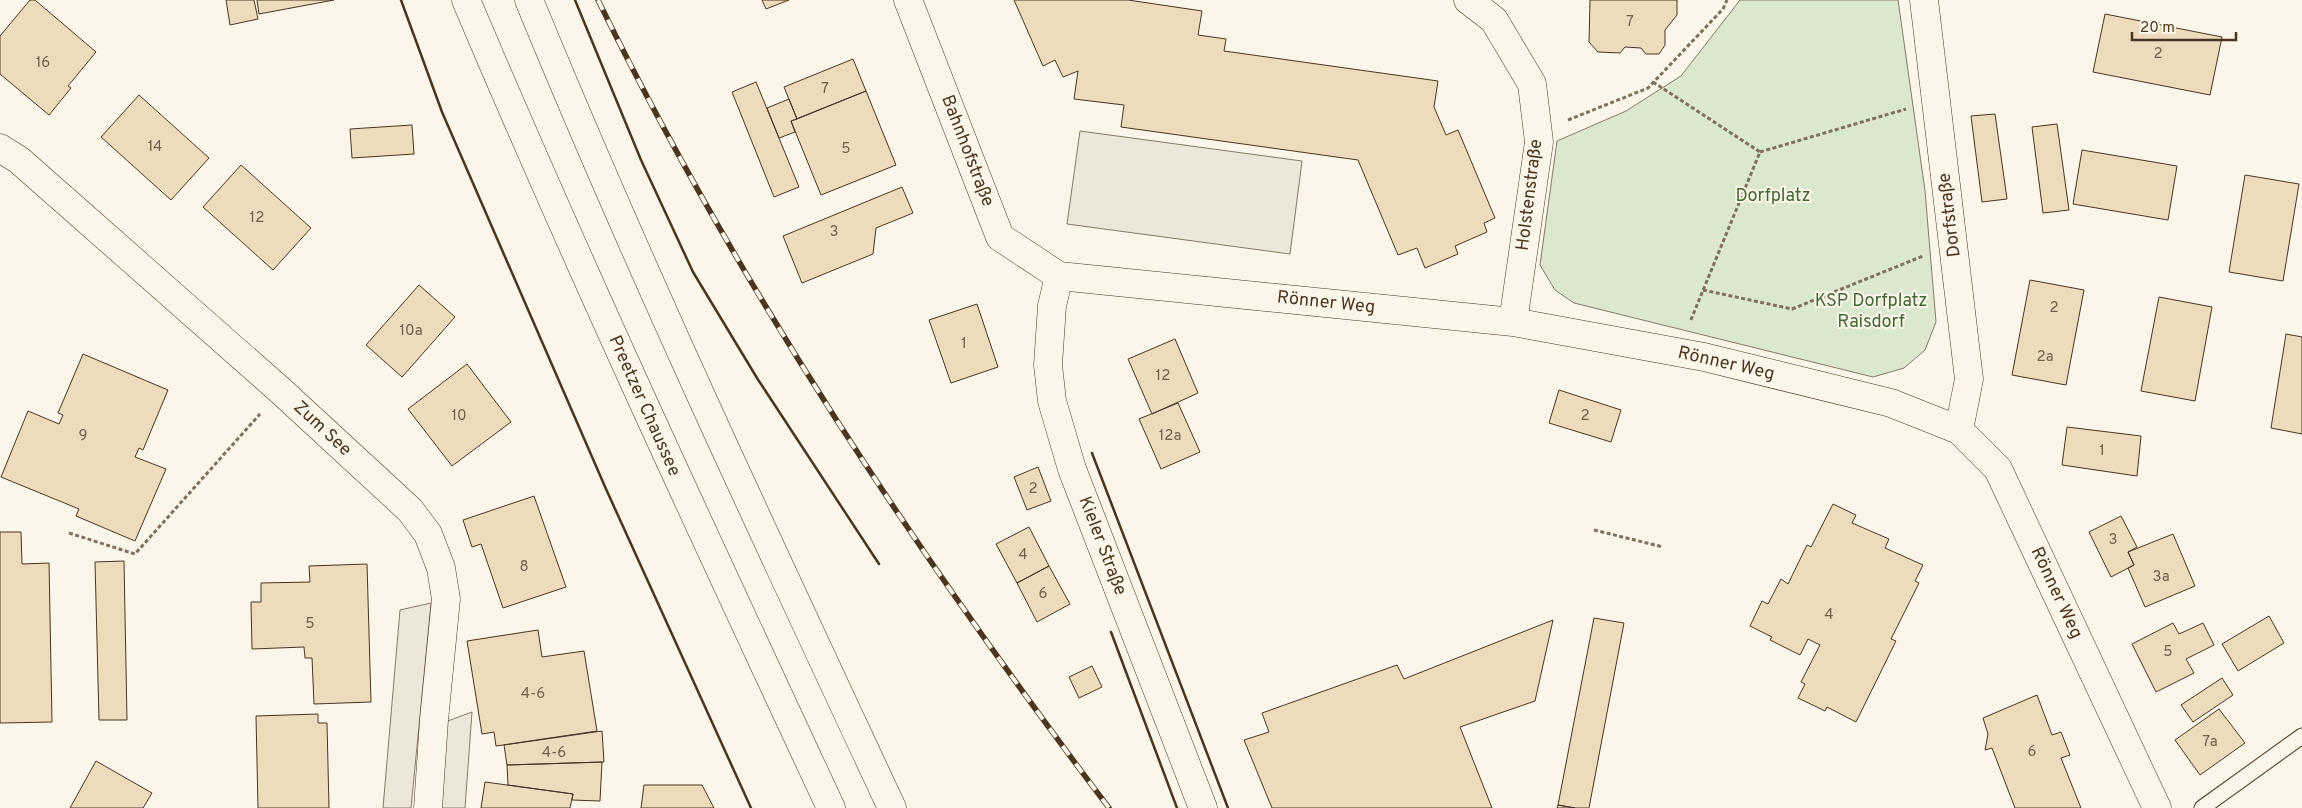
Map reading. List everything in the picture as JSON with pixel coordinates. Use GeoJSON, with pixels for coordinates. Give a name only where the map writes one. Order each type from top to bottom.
{"type":"FeatureCollection","features":[{"type":"Feature","properties":{"kind":"main road","name":"Preetzer Chaussee"},"geometry":{"type":"LineString","coordinates":[[466,0],[524,138],[681,488],[831,808]]}},
{"type":"Feature","properties":{"kind":"main road"},"geometry":{"type":"LineString","coordinates":[[529,0],[580,124],[733,467],[892,808]]}},
{"type":"Feature","properties":{"kind":"main road","name":"Bahnhofstraße"},"geometry":{"type":"LineString","coordinates":[[908,0],[1000,237],[1059,276]]}},
{"type":"Feature","properties":{"kind":"main road","name":"Holstenstraße"},"geometry":{"type":"LineString","coordinates":[[1468,0],[1494,20],[1532,84],[1539,142],[1513,322]]}},
{"type":"Feature","properties":{"kind":"main road","name":"Dorfstraße"},"geometry":{"type":"LineString","coordinates":[[1932,1],[1936,100],[1969,379],[1959,430]]}},
{"type":"Feature","properties":{"kind":"main road","name":"Zum See"},"geometry":{"type":"LineString","coordinates":[[0,148],[19,160],[281,391],[410,510],[428,534],[441,568],[446,599],[434,720],[428,808]]}},
{"type":"Feature","properties":{"kind":"main road","name":"Rönner Weg"},"geometry":{"type":"LineString","coordinates":[[1059,276],[1513,322],[1678,352],[1891,403],[1959,430],[1998,469],[2158,808]]}},
{"type":"Feature","properties":{"kind":"main road","name":"Kieler Straße"},"geometry":{"type":"LineString","coordinates":[[1059,276],[1052,306],[1048,365],[1052,402],[1072,469],[1203,808]]}},
{"type":"Feature","properties":{"kind":"lane"},"geometry":{"type":"LineString","coordinates":[[2202,808],[2302,736]]}},
{"type":"Feature","properties":{"kind":"path"},"geometry":{"type":"LineString","coordinates":[[1537,132],[1648,88],[1723,9],[1727,0]]}},
{"type":"Feature","properties":{"kind":"path"},"geometry":{"type":"LineString","coordinates":[[1653,82],[1760,152],[1936,100]]}},
{"type":"Feature","properties":{"kind":"path"},"geometry":{"type":"LineString","coordinates":[[1678,352],[1760,152]]}},
{"type":"Feature","properties":{"kind":"path"},"geometry":{"type":"LineString","coordinates":[[1703,290],[1792,309],[1953,244]]}},
{"type":"Feature","properties":{"kind":"path"},"geometry":{"type":"LineString","coordinates":[[70,532],[135,554],[281,391]]}},
{"type":"Feature","properties":{"kind":"path"},"geometry":{"type":"LineString","coordinates":[[1594,530],[1663,548]]}},
{"type":"Feature","properties":{"kind":"green space","name":"Dorfplatz"},"geometry":{"type":"Polygon","coordinates":[[[1740,0],[1898,0],[1925,191],[1936,322],[1925,350],[1904,368],[1873,377],[1574,303],[1555,290],[1540,265],[1557,141],[1626,111],[1681,76],[1740,0]]]}},
{"type":"Feature","properties":{"kind":"shaded area"},"geometry":{"type":"Polygon","coordinates":[[[1080,131],[1302,161],[1290,254],[1067,224],[1080,131]]]}},
{"type":"Feature","properties":{"kind":"shaded area"},"geometry":{"type":"Polygon","coordinates":[[[431,603],[411,808],[383,808],[400,610],[431,603]]]}},
{"type":"Feature","properties":{"kind":"shaded area"},"geometry":{"type":"Polygon","coordinates":[[[472,712],[465,808],[440,808],[445,722],[472,712]]]}},
{"type":"Feature","properties":{"kind":"building"},"geometry":{"type":"Polygon","coordinates":[[[30,0],[35,0],[96,52],[68,86],[71,88],[49,115],[0,74],[0,36],[30,0]]]}},
{"type":"Feature","properties":{"kind":"building"},"geometry":{"type":"Polygon","coordinates":[[[226,0],[254,0],[258,19],[230,25],[226,0]]]}},
{"type":"Feature","properties":{"kind":"building"},"geometry":{"type":"Polygon","coordinates":[[[257,0],[334,0],[259,14],[257,0]]]}},
{"type":"Feature","properties":{"kind":"building"},"geometry":{"type":"Polygon","coordinates":[[[762,0],[789,0],[766,9],[762,0]]]}},
{"type":"Feature","properties":{"kind":"building"},"geometry":{"type":"Polygon","coordinates":[[[1014,0],[1128,0],[1202,11],[1198,35],[1226,39],[1224,51],[1438,81],[1434,107],[1446,135],[1458,130],[1495,218],[1484,223],[1487,232],[1455,246],[1458,254],[1425,268],[1417,248],[1398,255],[1358,160],[1121,127],[1124,105],[1074,99],[1078,71],[1063,77],[1055,60],[1043,66],[1014,0]]]}},
{"type":"Feature","properties":{"kind":"building"},"geometry":{"type":"Polygon","coordinates":[[[1590,0],[1677,0],[1677,15],[1665,30],[1665,45],[1659,54],[1646,54],[1641,48],[1625,47],[1620,53],[1598,52],[1589,42],[1590,0]]]}},
{"type":"Feature","properties":{"kind":"building"},"geometry":{"type":"Polygon","coordinates":[[[2105,14],[2222,37],[2210,95],[2093,72],[2105,14]]]}},
{"type":"Feature","properties":{"kind":"building"},"geometry":{"type":"Polygon","coordinates":[[[853,59],[866,91],[797,119],[784,87],[853,59]]]}},
{"type":"Feature","properties":{"kind":"building"},"geometry":{"type":"Polygon","coordinates":[[[756,82],[799,187],[774,197],[732,92],[756,82]]]}},
{"type":"Feature","properties":{"kind":"building"},"geometry":{"type":"Polygon","coordinates":[[[866,91],[896,165],[821,195],[791,121],[866,91]]]}},
{"type":"Feature","properties":{"kind":"building"},"geometry":{"type":"Polygon","coordinates":[[[139,95],[209,158],[171,200],[101,137],[139,95]]]}},
{"type":"Feature","properties":{"kind":"building"},"geometry":{"type":"Polygon","coordinates":[[[789,99],[797,119],[791,121],[795,132],[779,138],[767,108],[789,99]]]}},
{"type":"Feature","properties":{"kind":"building"},"geometry":{"type":"Polygon","coordinates":[[[1995,114],[2007,199],[1982,202],[1971,116],[1995,114]]]}},
{"type":"Feature","properties":{"kind":"building"},"geometry":{"type":"Polygon","coordinates":[[[2057,124],[2069,210],[2043,213],[2032,127],[2057,124]]]}},
{"type":"Feature","properties":{"kind":"building"},"geometry":{"type":"Polygon","coordinates":[[[412,125],[414,154],[352,158],[350,129],[412,125]]]}},
{"type":"Feature","properties":{"kind":"building"},"geometry":{"type":"Polygon","coordinates":[[[2082,150],[2177,166],[2168,220],[2073,204],[2082,150]]]}},
{"type":"Feature","properties":{"kind":"building"},"geometry":{"type":"Polygon","coordinates":[[[241,165],[311,228],[273,270],[203,207],[241,165]]]}},
{"type":"Feature","properties":{"kind":"building"},"geometry":{"type":"Polygon","coordinates":[[[2245,175],[2299,184],[2283,281],[2229,272],[2245,175]]]}},
{"type":"Feature","properties":{"kind":"building"},"geometry":{"type":"Polygon","coordinates":[[[902,187],[913,213],[876,228],[873,254],[802,283],[783,236],[902,187]]]}},
{"type":"Feature","properties":{"kind":"building"},"geometry":{"type":"Polygon","coordinates":[[[2030,280],[2084,290],[2066,385],[2012,375],[2030,280]]]}},
{"type":"Feature","properties":{"kind":"building"},"geometry":{"type":"Polygon","coordinates":[[[419,285],[455,317],[402,377],[366,345],[419,285]]]}},
{"type":"Feature","properties":{"kind":"building"},"geometry":{"type":"Polygon","coordinates":[[[2159,297],[2212,307],[2195,401],[2141,391],[2159,297]]]}},
{"type":"Feature","properties":{"kind":"building"},"geometry":{"type":"Polygon","coordinates":[[[977,304],[998,367],[951,383],[929,320],[977,304]]]}},
{"type":"Feature","properties":{"kind":"building"},"geometry":{"type":"Polygon","coordinates":[[[2286,334],[2302,337],[2302,434],[2271,428],[2286,334]]]}},
{"type":"Feature","properties":{"kind":"building"},"geometry":{"type":"Polygon","coordinates":[[[1175,339],[1198,393],[1152,414],[1128,359],[1175,339]]]}},
{"type":"Feature","properties":{"kind":"building"},"geometry":{"type":"Polygon","coordinates":[[[83,354],[168,390],[143,450],[139,448],[135,457],[166,469],[135,541],[76,516],[79,509],[1,477],[28,411],[59,424],[63,415],[58,413],[83,354]]]}},
{"type":"Feature","properties":{"kind":"building"},"geometry":{"type":"Polygon","coordinates":[[[467,364],[511,422],[452,466],[408,409],[467,364]]]}},
{"type":"Feature","properties":{"kind":"building"},"geometry":{"type":"Polygon","coordinates":[[[1559,390],[1621,410],[1611,442],[1549,423],[1559,390]]]}},
{"type":"Feature","properties":{"kind":"building"},"geometry":{"type":"Polygon","coordinates":[[[1178,403],[1200,452],[1161,469],[1139,419],[1178,403]]]}},
{"type":"Feature","properties":{"kind":"building"},"geometry":{"type":"Polygon","coordinates":[[[2067,427],[2141,436],[2137,476],[2062,465],[2067,427]]]}},
{"type":"Feature","properties":{"kind":"building"},"geometry":{"type":"Polygon","coordinates":[[[1038,467],[1051,501],[1027,510],[1014,477],[1038,467]]]}},
{"type":"Feature","properties":{"kind":"building"},"geometry":{"type":"Polygon","coordinates":[[[534,496],[566,587],[503,608],[481,544],[472,547],[463,520],[534,496]]]}},
{"type":"Feature","properties":{"kind":"building"},"geometry":{"type":"Polygon","coordinates":[[[1833,504],[1856,515],[1852,523],[1889,539],[1885,548],[1923,565],[1915,581],[1919,583],[1891,639],[1896,641],[1856,722],[1827,707],[1825,711],[1798,698],[1805,684],[1801,682],[1820,645],[1808,639],[1800,655],[1770,640],[1772,637],[1750,626],[1762,601],[1768,604],[1781,579],[1788,584],[1807,545],[1811,547],[1833,504]]]}},
{"type":"Feature","properties":{"kind":"building"},"geometry":{"type":"Polygon","coordinates":[[[2121,516],[2137,547],[2128,552],[2134,565],[2111,577],[2089,532],[2121,516]]]}},
{"type":"Feature","properties":{"kind":"building"},"geometry":{"type":"Polygon","coordinates":[[[1029,527],[1049,566],[1017,583],[996,544],[1029,527]]]}},
{"type":"Feature","properties":{"kind":"building"},"geometry":{"type":"Polygon","coordinates":[[[0,532],[21,532],[22,564],[49,563],[52,722],[0,723],[0,532]]]}},
{"type":"Feature","properties":{"kind":"building"},"geometry":{"type":"Polygon","coordinates":[[[2173,534],[2195,586],[2145,607],[2128,568],[2134,565],[2128,552],[2173,534]]]}},
{"type":"Feature","properties":{"kind":"building"},"geometry":{"type":"Polygon","coordinates":[[[124,561],[127,720],[99,720],[95,562],[124,561]]]}},
{"type":"Feature","properties":{"kind":"building"},"geometry":{"type":"Polygon","coordinates":[[[367,564],[371,702],[314,704],[312,658],[305,658],[304,647],[252,649],[251,602],[261,602],[261,583],[310,582],[309,566],[367,564]]]}},
{"type":"Feature","properties":{"kind":"building"},"geometry":{"type":"Polygon","coordinates":[[[1049,566],[1070,604],[1037,622],[1017,583],[1049,566]]]}},
{"type":"Feature","properties":{"kind":"building"},"geometry":{"type":"Polygon","coordinates":[[[2269,616],[2284,643],[2238,671],[2222,644],[2269,616]]]}},
{"type":"Feature","properties":{"kind":"building"},"geometry":{"type":"Polygon","coordinates":[[[1594,618],[1624,623],[1589,808],[1575,808],[1558,805],[1594,618]]]}},
{"type":"Feature","properties":{"kind":"building"},"geometry":{"type":"Polygon","coordinates":[[[1553,620],[1535,701],[1460,727],[1492,808],[1272,808],[1244,740],[1269,732],[1262,713],[1397,665],[1404,679],[1553,620]]]}},
{"type":"Feature","properties":{"kind":"building"},"geometry":{"type":"Polygon","coordinates":[[[2173,623],[2179,634],[2203,623],[2214,645],[2186,659],[2194,673],[2156,692],[2132,644],[2173,623]]]}},
{"type":"Feature","properties":{"kind":"building"},"geometry":{"type":"Polygon","coordinates":[[[538,630],[542,657],[584,651],[597,731],[496,746],[494,732],[482,734],[467,641],[538,630]]]}},
{"type":"Feature","properties":{"kind":"building"},"geometry":{"type":"Polygon","coordinates":[[[1092,666],[1102,687],[1079,698],[1069,677],[1092,666]]]}},
{"type":"Feature","properties":{"kind":"building"},"geometry":{"type":"Polygon","coordinates":[[[2222,678],[2233,695],[2193,722],[2181,705],[2222,678]]]}},
{"type":"Feature","properties":{"kind":"building"},"geometry":{"type":"Polygon","coordinates":[[[2037,695],[2052,735],[2061,732],[2070,755],[2061,758],[2081,808],[2015,808],[1992,748],[1985,750],[1988,734],[1983,718],[2037,695]]]}},
{"type":"Feature","properties":{"kind":"building"},"geometry":{"type":"Polygon","coordinates":[[[2219,709],[2245,743],[2200,775],[2175,740],[2219,709]]]}},
{"type":"Feature","properties":{"kind":"building"},"geometry":{"type":"Polygon","coordinates":[[[318,714],[318,723],[327,723],[329,808],[258,808],[256,716],[318,714]]]}},
{"type":"Feature","properties":{"kind":"building"},"geometry":{"type":"Polygon","coordinates":[[[602,731],[604,762],[507,765],[504,745],[602,731]]]}},
{"type":"Feature","properties":{"kind":"building"},"geometry":{"type":"Polygon","coordinates":[[[96,761],[152,793],[143,808],[70,808],[96,761]]]}},
{"type":"Feature","properties":{"kind":"building"},"geometry":{"type":"Polygon","coordinates":[[[602,762],[600,801],[572,800],[573,794],[508,785],[507,765],[602,762]]]}},
{"type":"Feature","properties":{"kind":"building"},"geometry":{"type":"Polygon","coordinates":[[[485,782],[573,794],[570,808],[481,808],[485,782]]]}},
{"type":"Feature","properties":{"kind":"building"},"geometry":{"type":"Polygon","coordinates":[[[644,785],[702,785],[714,808],[641,808],[644,785]]]}},
{"type":"Feature","properties":{"kind":"building"},"geometry":{"type":"Polygon","coordinates":[[[1558,805],[1575,808],[1557,808],[1558,805]]]}},
{"type":"Feature","properties":{"kind":"railway"},"geometry":{"type":"LineString","coordinates":[[598,0],[652,106],[710,211],[834,416],[968,615],[1109,808]]}},
{"type":"Feature","properties":{"kind":"wall"},"geometry":{"type":"LineString","coordinates":[[401,0],[442,112],[606,489],[751,808]]}},
{"type":"Feature","properties":{"kind":"wall"},"geometry":{"type":"LineString","coordinates":[[575,0],[641,160],[693,272],[757,378],[879,564]]}},
{"type":"Feature","properties":{"kind":"wall"},"geometry":{"type":"LineString","coordinates":[[1092,453],[1228,808]]}},
{"type":"Feature","properties":{"kind":"wall"},"geometry":{"type":"LineString","coordinates":[[1111,632],[1177,808]]}},
{"type":"Feature","properties":{"kind":"park label","name":"KSP Dorfplatz Raisdorf"},"geometry":{"type":"Point","coordinates":[1871,311]}}]}
